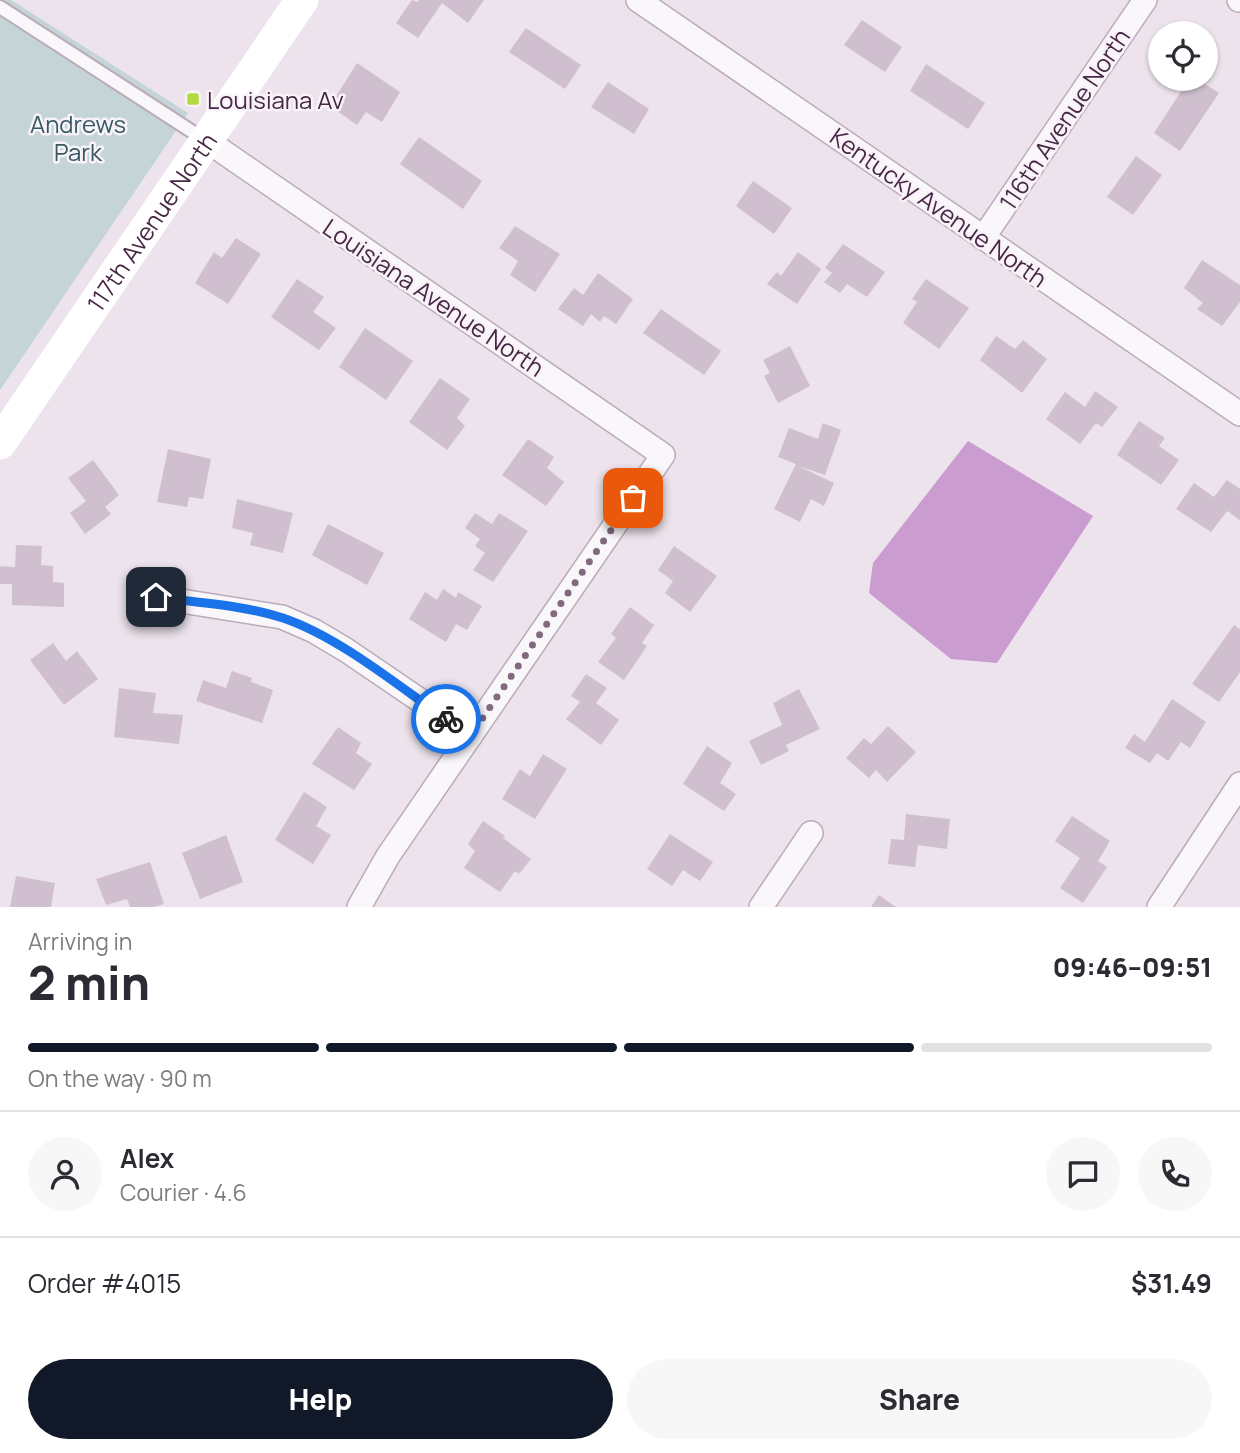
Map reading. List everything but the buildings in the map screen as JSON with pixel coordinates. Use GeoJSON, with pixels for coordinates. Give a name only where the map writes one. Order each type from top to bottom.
{"type":"FeatureCollection","features":[{"type":"Feature","properties":{"kind":"street","name":"117th Avenue North"},"geometry":{"type":"LineString","coordinates":[[0,443],[302,0]]}},
{"type":"Feature","properties":{"kind":"street","name":"Kentucky Avenue North"},"geometry":{"type":"LineString","coordinates":[[638,0],[1240,414]]}},
{"type":"Feature","properties":{"kind":"street","name":"116th Avenue North"},"geometry":{"type":"LineString","coordinates":[[983,238],[1145,0]]}},
{"type":"Feature","properties":{"kind":"street","name":"Louisiana Avenue North"},"geometry":{"type":"LineString","coordinates":[[206,140],[663,454],[471,735]]}},
{"type":"Feature","properties":{"kind":"street"},"geometry":{"type":"LineString","coordinates":[[156,597],[282,617],[346,650],[471,735],[388,856],[359,907]]}},
{"type":"Feature","properties":{"kind":"street"},"geometry":{"type":"LineString","coordinates":[[1159,907],[1240,784]]}},
{"type":"Feature","properties":{"kind":"street"},"geometry":{"type":"LineString","coordinates":[[761,907],[811,833]]}},
{"type":"Feature","properties":{"kind":"lane"},"geometry":{"type":"LineString","coordinates":[[0,7],[206,140]]}},
{"type":"Feature","properties":{"kind":"green space","name":"Andrews Park"},"geometry":{"type":"Polygon","coordinates":[[[0,0],[11,0],[188,113],[0,390],[0,0]]]}},
{"type":"Feature","properties":{"kind":"shaded area"},"geometry":{"type":"Polygon","coordinates":[[[968,441],[1093,516],[997,663],[951,659],[869,593],[873,563],[968,441]]]}},
{"type":"Feature","properties":{"kind":"way so far"},"geometry":{"type":"LineString","coordinates":[[446,719],[471,735],[633,498]]}},
{"type":"Feature","properties":{"kind":"place","name":"Louisiana Av"},"geometry":{"type":"Point","coordinates":[193,99]}},
{"type":"Feature","properties":{"kind":"route"},"geometry":{"type":"LineString","coordinates":[[156,597],[282,617],[346,650],[446,719]]}}]}
